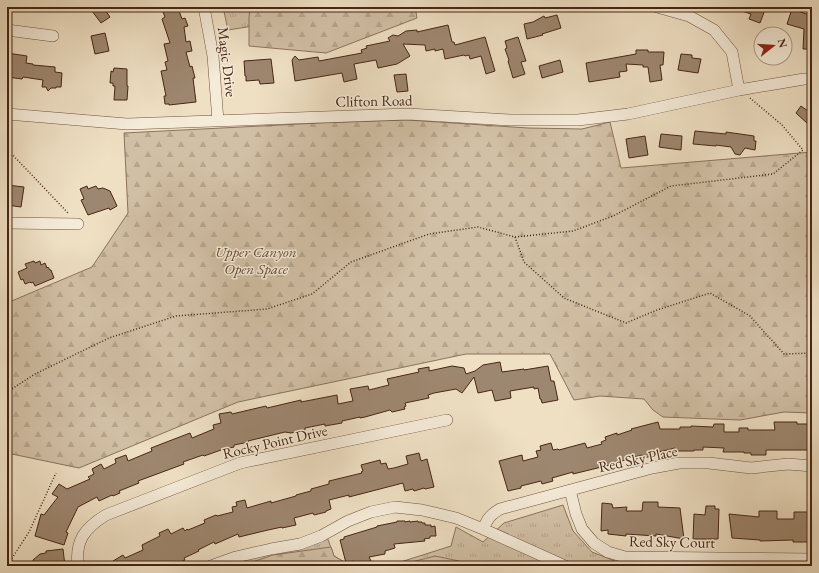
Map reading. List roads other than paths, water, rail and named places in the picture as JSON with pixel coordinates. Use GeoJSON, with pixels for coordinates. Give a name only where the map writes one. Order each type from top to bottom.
{"type":"FeatureCollection","features":[{"type":"Feature","properties":{"kind":"street","name":"Magic Drive"},"geometry":{"type":"LineString","coordinates":[[204,7],[213,56],[218,121]]}},
{"type":"Feature","properties":{"kind":"street"},"geometry":{"type":"LineString","coordinates":[[657,7],[689,16],[714,30],[732,52],[739,90]]}},
{"type":"Feature","properties":{"kind":"street"},"geometry":{"type":"LineString","coordinates":[[7,30],[53,36]]}},
{"type":"Feature","properties":{"kind":"street","name":"Clifton Road"},"geometry":{"type":"LineString","coordinates":[[7,114],[127,124],[408,114],[510,120],[578,120],[628,114],[739,90],[812,79]]}},
{"type":"Feature","properties":{"kind":"street"},"geometry":{"type":"LineString","coordinates":[[7,223],[78,224]]}},
{"type":"Feature","properties":{"kind":"street","name":"Rocky Point Drive"},"geometry":{"type":"LineString","coordinates":[[78,566],[77,551],[83,536],[94,523],[106,515],[240,463],[447,420]]}},
{"type":"Feature","properties":{"kind":"street","name":"Red Sky Place"},"geometry":{"type":"LineString","coordinates":[[483,529],[492,514],[500,509],[652,468],[679,463],[709,463],[751,468],[788,464],[812,466]]}},
{"type":"Feature","properties":{"kind":"street","name":"Red Sky Court"},"geometry":{"type":"LineString","coordinates":[[570,490],[576,514],[582,529],[594,543],[608,552],[626,557],[812,559]]}},
{"type":"Feature","properties":{"kind":"street"},"geometry":{"type":"LineString","coordinates":[[211,566],[236,557],[300,544],[322,536],[348,521],[371,512],[395,507],[422,510],[456,518],[565,566]]}},
{"type":"Feature","properties":{"kind":"park label","name":"Upper Canyon Open Space"},"geometry":{"type":"Point","coordinates":[256,260]}}]}
